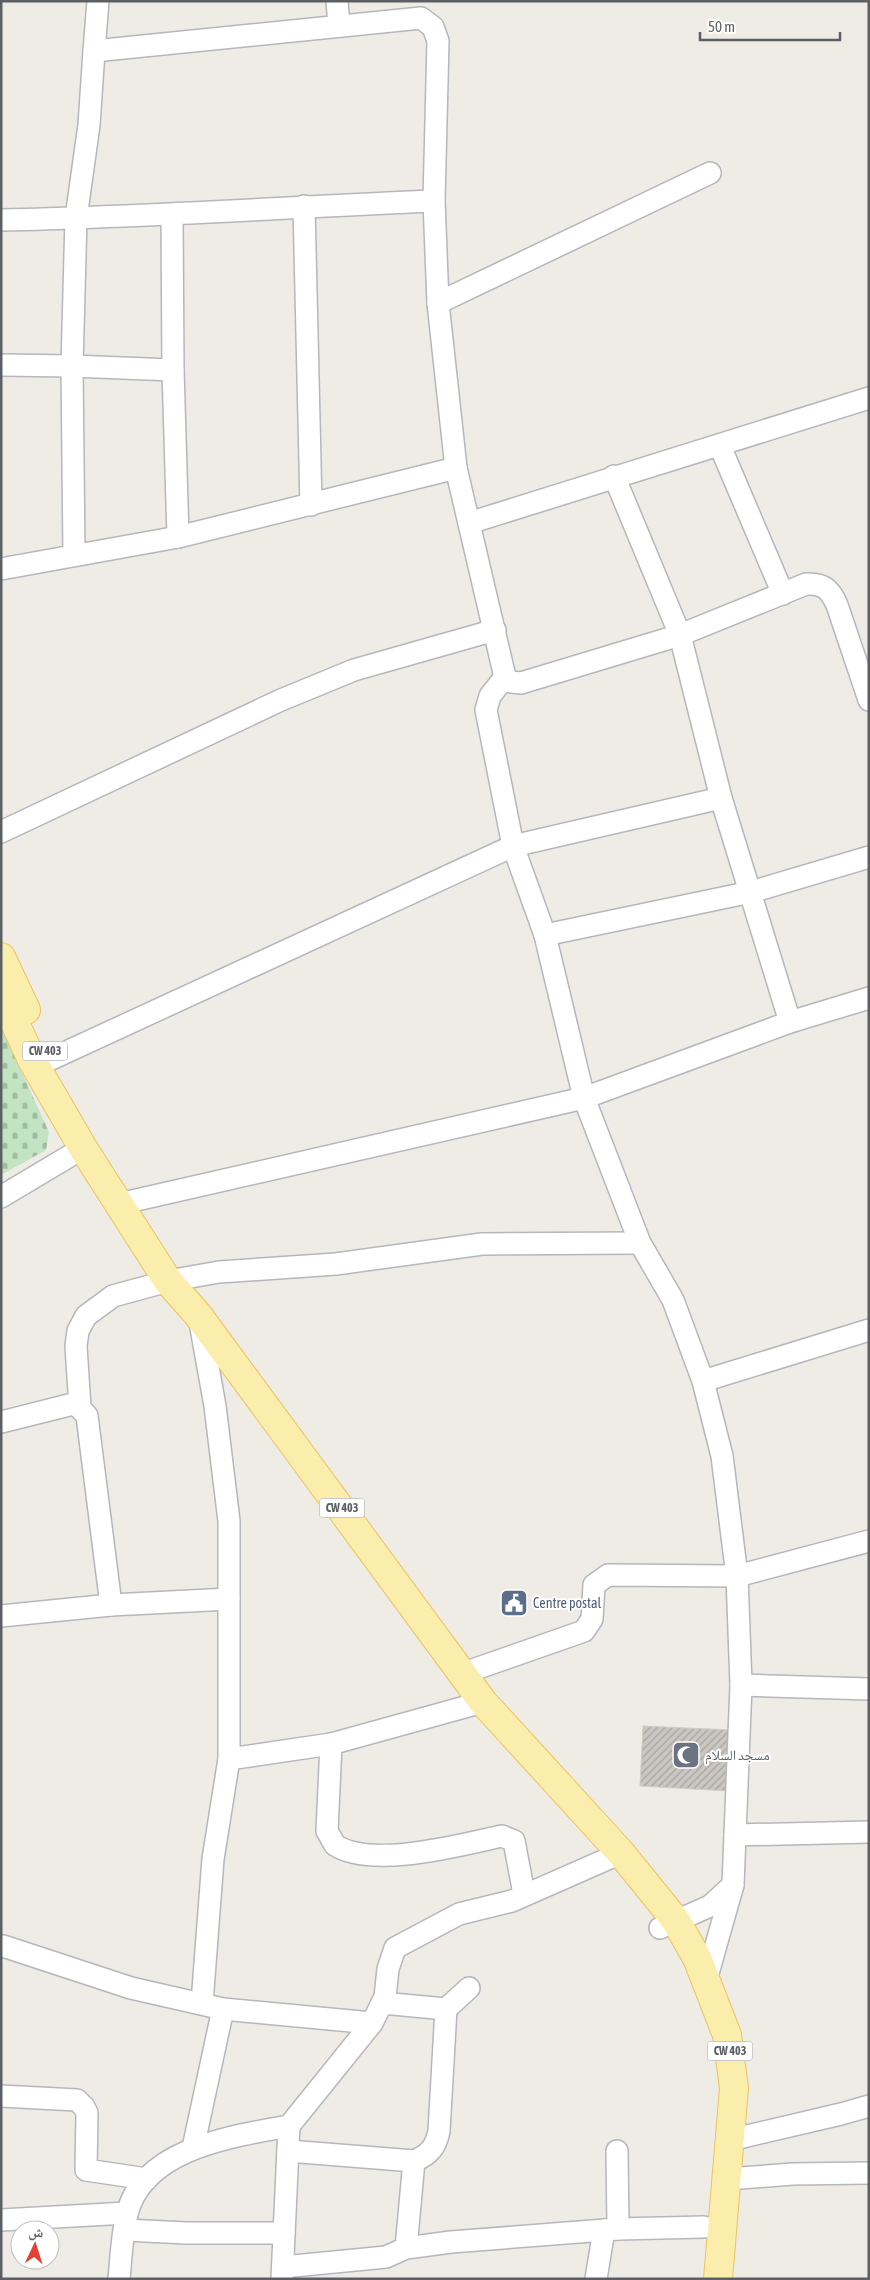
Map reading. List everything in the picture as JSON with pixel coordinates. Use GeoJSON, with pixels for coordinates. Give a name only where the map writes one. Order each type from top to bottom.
{"type":"FeatureCollection","features":[{"type":"Feature","properties":{"kind":"main road","name":"CW 403"},"geometry":{"type":"LineString","coordinates":[[1,957],[49,1060],[83,1148]]}},
{"type":"Feature","properties":{"kind":"main road","name":"CW 403"},"geometry":{"type":"LineString","coordinates":[[1,993],[32,1060],[83,1148],[168,1281],[198,1315],[464,1673],[483,1702],[621,1853],[668,1924],[697,1958],[719,2066],[714,2146],[700,2279]]}},
{"type":"Feature","properties":{"kind":"main road","name":"CW 403"},"geometry":{"type":"LineString","coordinates":[[703,1990],[727,2035],[734,2088],[718,2279]]}},
{"type":"Feature","properties":{"kind":"street"},"geometry":{"type":"LineString","coordinates":[[74,555],[72,366],[76,218],[89,125],[98,1]]}},
{"type":"Feature","properties":{"kind":"street"},"geometry":{"type":"LineString","coordinates":[[337,1],[339,26]]}},
{"type":"Feature","properties":{"kind":"street"},"geometry":{"type":"LineString","coordinates":[[94,51],[421,18],[433,27],[438,41],[434,201],[438,303],[456,468],[505,677],[511,682],[521,683],[680,635],[806,584],[816,583],[831,592],[869,700]]}},
{"type":"Feature","properties":{"kind":"street"},"geometry":{"type":"LineString","coordinates":[[438,303],[710,173]]}},
{"type":"Feature","properties":{"kind":"street"},"geometry":{"type":"LineString","coordinates":[[1,220],[172,215],[304,206],[434,201]]}},
{"type":"Feature","properties":{"kind":"street"},"geometry":{"type":"LineString","coordinates":[[304,206],[311,505]]}},
{"type":"Feature","properties":{"kind":"street"},"geometry":{"type":"LineString","coordinates":[[172,215],[178,538]]}},
{"type":"Feature","properties":{"kind":"street"},"geometry":{"type":"LineString","coordinates":[[1,365],[174,370]]}},
{"type":"Feature","properties":{"kind":"street"},"geometry":{"type":"LineString","coordinates":[[469,523],[614,476],[720,446],[869,398]]}},
{"type":"Feature","properties":{"kind":"street"},"geometry":{"type":"LineString","coordinates":[[720,446],[783,594]]}},
{"type":"Feature","properties":{"kind":"street"},"geometry":{"type":"LineString","coordinates":[[2,571],[74,555],[178,538],[456,468]]}},
{"type":"Feature","properties":{"kind":"street"},"geometry":{"type":"LineString","coordinates":[[614,476],[680,635],[721,798],[790,1022]]}},
{"type":"Feature","properties":{"kind":"street"},"geometry":{"type":"LineString","coordinates":[[1,832],[281,700],[354,670],[495,630]]}},
{"type":"Feature","properties":{"kind":"street"},"geometry":{"type":"LineString","coordinates":[[505,677],[490,696],[486,710],[512,846],[545,935],[584,1098],[640,1243],[672,1300],[703,1381],[722,1456],[737,1576],[741,1685],[736,1834],[733,1885],[703,1990]]}},
{"type":"Feature","properties":{"kind":"street"},"geometry":{"type":"LineString","coordinates":[[49,1060],[512,846],[721,798]]}},
{"type":"Feature","properties":{"kind":"street"},"geometry":{"type":"LineString","coordinates":[[545,935],[751,892],[869,857]]}},
{"type":"Feature","properties":{"kind":"street"},"geometry":{"type":"LineString","coordinates":[[119,1204],[584,1098],[790,1022],[869,998]]}},
{"type":"Feature","properties":{"kind":"street"},"geometry":{"type":"LineString","coordinates":[[1,1197],[83,1148]]}},
{"type":"Feature","properties":{"kind":"street"},"geometry":{"type":"LineString","coordinates":[[80,1408],[76,1346],[78,1331],[86,1316],[113,1296],[168,1281],[219,1272],[393,1258],[482,1244],[640,1243]]}},
{"type":"Feature","properties":{"kind":"street"},"geometry":{"type":"LineString","coordinates":[[198,1315],[215,1406],[229,1521],[228,1759],[213,1860],[202,2003]]}},
{"type":"Feature","properties":{"kind":"street"},"geometry":{"type":"LineString","coordinates":[[703,1381],[869,1330]]}},
{"type":"Feature","properties":{"kind":"street"},"geometry":{"type":"LineString","coordinates":[[1,1422],[73,1404],[80,1408],[87,1416],[111,1605]]}},
{"type":"Feature","properties":{"kind":"street"},"geometry":{"type":"LineString","coordinates":[[464,1673],[584,1631],[592,1619],[594,1585],[608,1574],[737,1576],[869,1541]]}},
{"type":"Feature","properties":{"kind":"street"},"geometry":{"type":"LineString","coordinates":[[1,1616],[111,1605],[229,1599]]}},
{"type":"Feature","properties":{"kind":"street"},"geometry":{"type":"LineString","coordinates":[[741,1685],[869,1689]]}},
{"type":"Feature","properties":{"kind":"street"},"geometry":{"type":"LineString","coordinates":[[228,1759],[331,1744],[483,1702]]}},
{"type":"Feature","properties":{"kind":"street"},"geometry":{"type":"LineString","coordinates":[[331,1744],[327,1830],[335,1845],[359,1853],[382,1856],[425,1852],[502,1836],[508,1837],[514,1841],[524,1894]]}},
{"type":"Feature","properties":{"kind":"street"},"geometry":{"type":"LineString","coordinates":[[736,1834],[869,1832]]}},
{"type":"Feature","properties":{"kind":"street"},"geometry":{"type":"LineString","coordinates":[[621,1853],[524,1894],[512,1901],[460,1914],[394,1948],[388,1968],[382,2003],[372,2023],[289,2126],[283,2273],[379,2258],[406,2248],[451,2242],[611,2229],[704,2227]]}},
{"type":"Feature","properties":{"kind":"street"},"geometry":{"type":"LineString","coordinates":[[668,1924],[710,1906],[733,1885]]}},
{"type":"Feature","properties":{"kind":"street"},"geometry":{"type":"LineString","coordinates":[[3,1946],[131,1988],[223,2008],[372,2023]]}},
{"type":"Feature","properties":{"kind":"street"},"geometry":{"type":"LineString","coordinates":[[288,2150],[414,2160],[424,2157],[435,2146],[439,2131],[446,2009],[469,1988]]}},
{"type":"Feature","properties":{"kind":"street"},"geometry":{"type":"LineString","coordinates":[[382,2003],[446,2009]]}},
{"type":"Feature","properties":{"kind":"street"},"geometry":{"type":"LineString","coordinates":[[193,2148],[223,2008]]}},
{"type":"Feature","properties":{"kind":"street"},"geometry":{"type":"LineString","coordinates":[[1,2096],[77,2100],[84,2107],[87,2114],[86,2170],[147,2178]]}},
{"type":"Feature","properties":{"kind":"street"},"geometry":{"type":"LineString","coordinates":[[730,2140],[869,2106]]}},
{"type":"Feature","properties":{"kind":"street"},"geometry":{"type":"LineString","coordinates":[[120,2279],[126,2221],[147,2178],[193,2148],[217,2140],[289,2126]]}},
{"type":"Feature","properties":{"kind":"street"},"geometry":{"type":"LineString","coordinates":[[596,2279],[611,2229],[617,2150]]}},
{"type":"Feature","properties":{"kind":"street"},"geometry":{"type":"LineString","coordinates":[[406,2248],[414,2160]]}},
{"type":"Feature","properties":{"kind":"street"},"geometry":{"type":"LineString","coordinates":[[727,2179],[784,2175],[869,2174]]}},
{"type":"Feature","properties":{"kind":"street"},"geometry":{"type":"LineString","coordinates":[[1,2220],[126,2221],[186,2233],[284,2233]]}},
{"type":"Feature","properties":{"kind":"green space"},"geometry":{"type":"Polygon","coordinates":[[[1,1027],[49,1132],[46,1150],[1,1175],[1,1027]]]}},
{"type":"Feature","properties":{"kind":"building","name":"مسجد السلام"},"geometry":{"type":"Polygon","coordinates":[[[643,1726],[732,1730],[729,1791],[640,1786],[643,1726]]]}},
{"type":"Feature","properties":{"kind":"place","name":"Centre postal"},"geometry":{"type":"Point","coordinates":[514,1603]}},
{"type":"Feature","properties":{"kind":"place","name":"مسجد السلام"},"geometry":{"type":"Point","coordinates":[686,1755]}}]}
